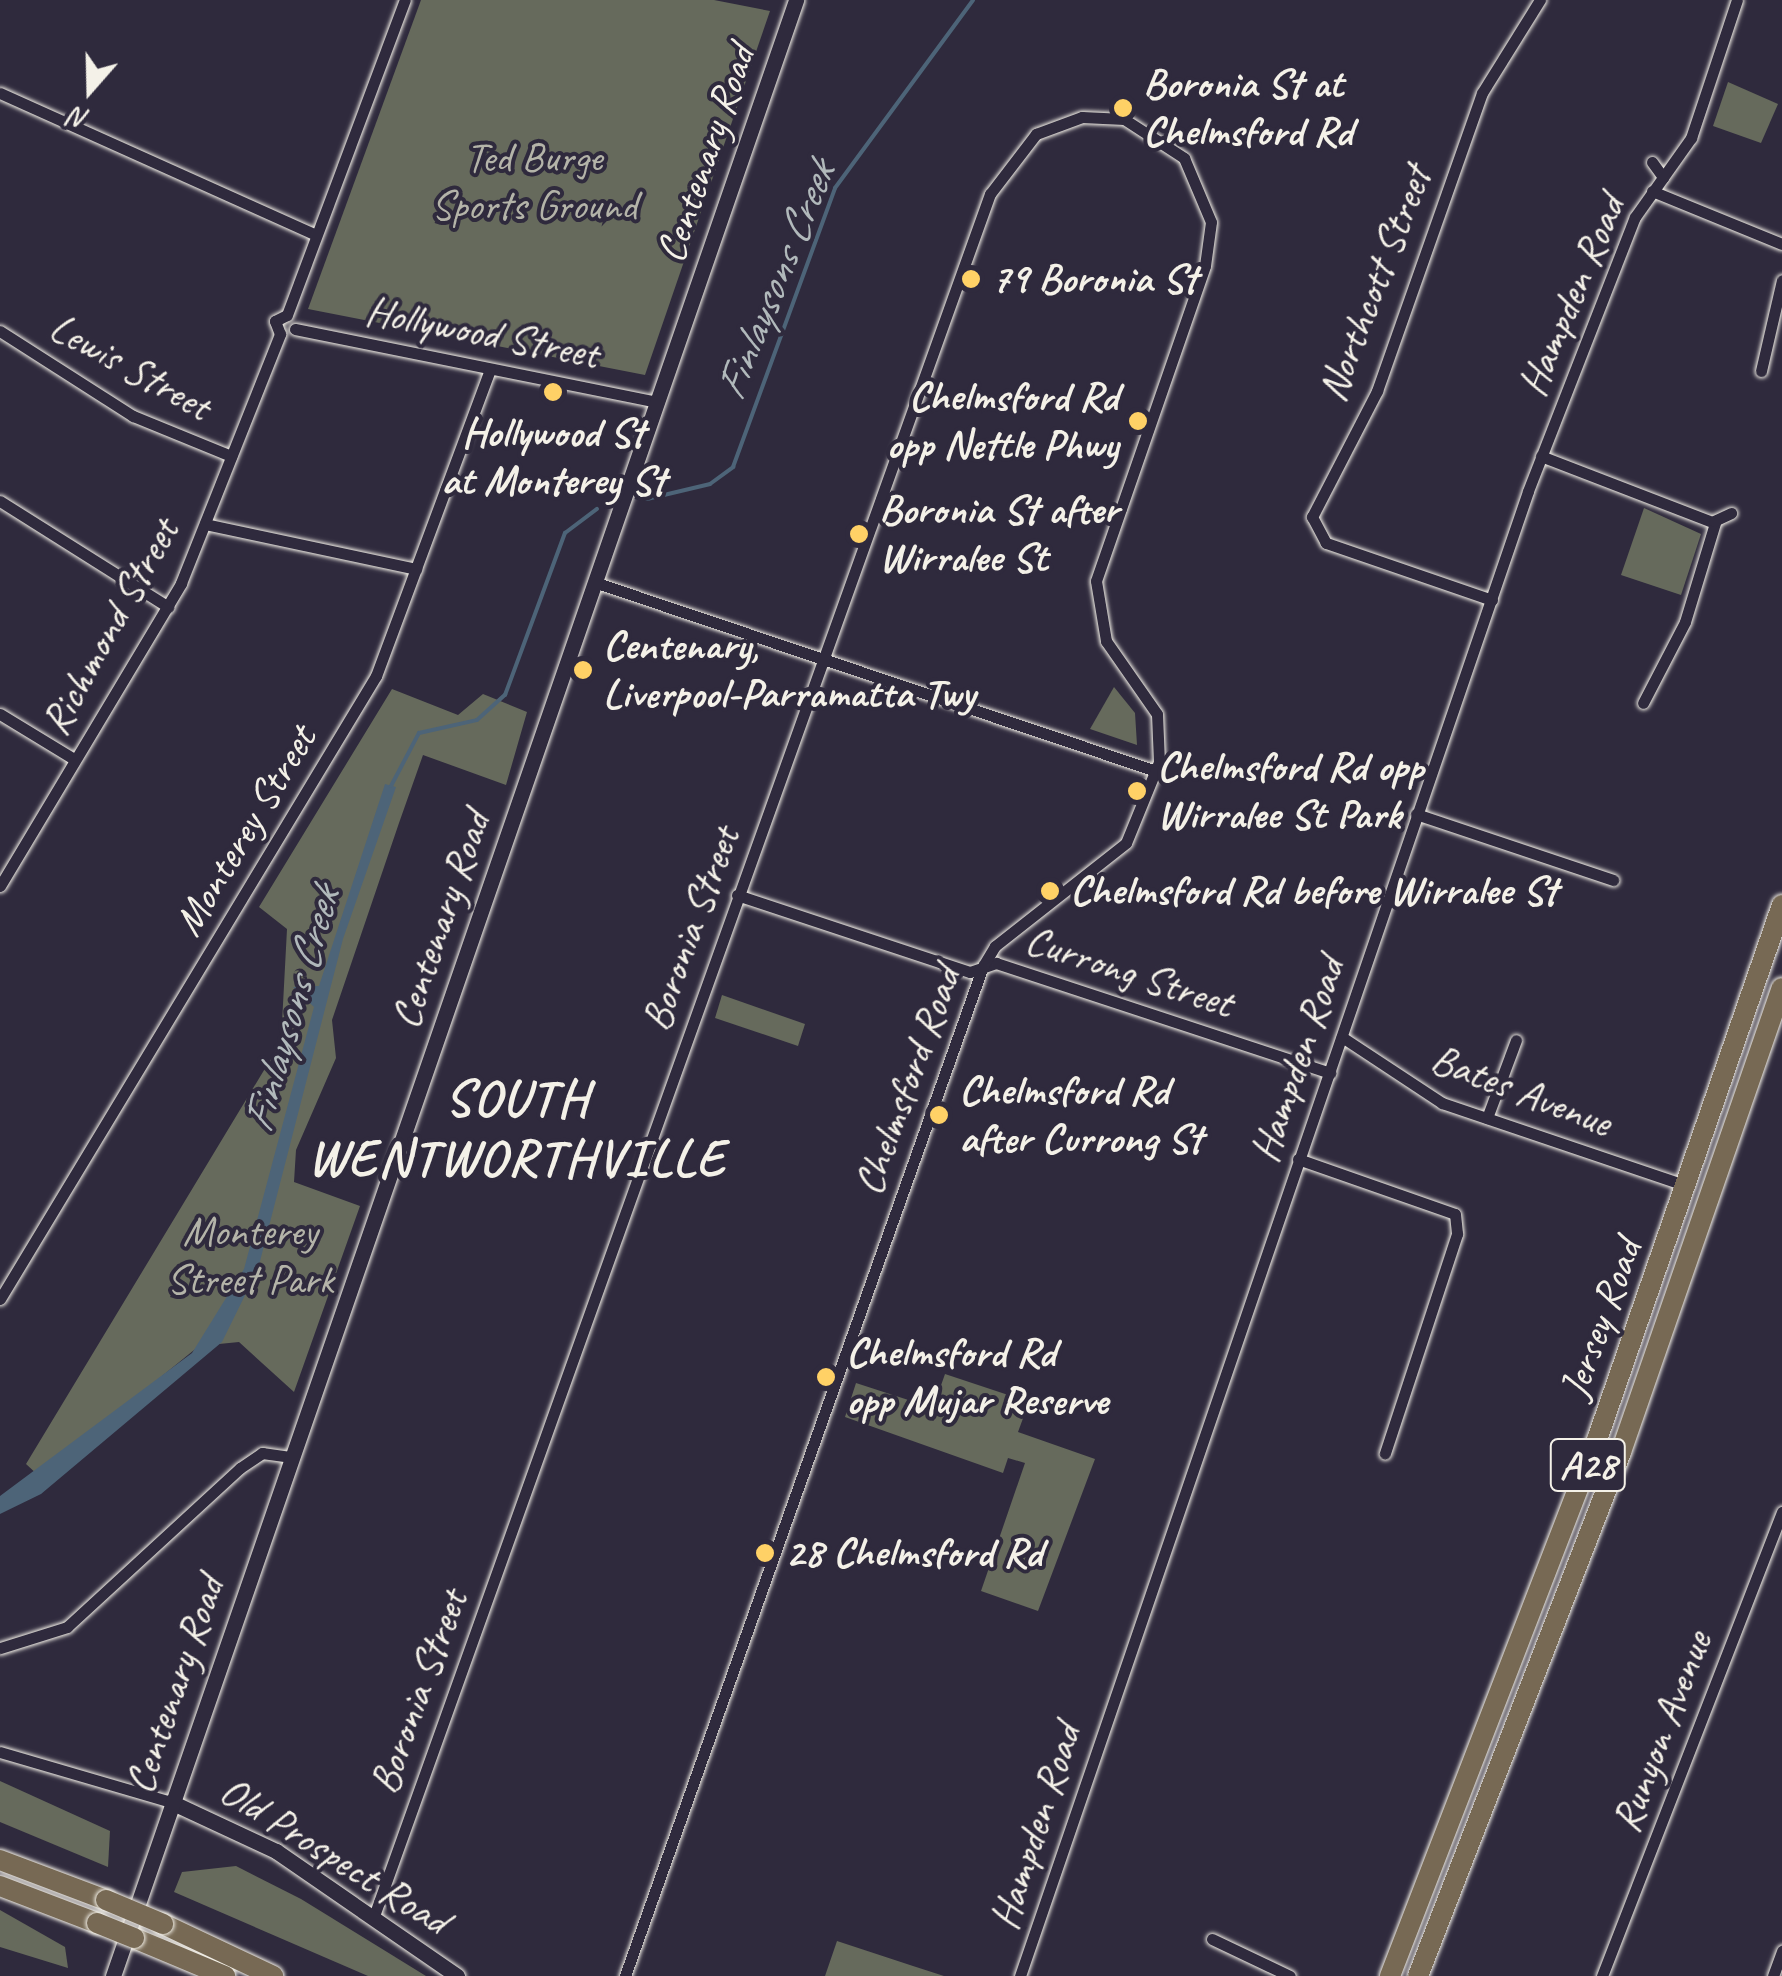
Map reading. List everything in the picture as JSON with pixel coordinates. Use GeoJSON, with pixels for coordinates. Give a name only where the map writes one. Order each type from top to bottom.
{"type":"FeatureCollection","features":[{"type":"Feature","properties":{"kind":"highway","name":"Jersey Road"},"geometry":{"type":"LineString","coordinates":[[1390,1976],[1686,1186],[1782,905]]}},
{"type":"Feature","properties":{"kind":"highway","name":"Jersey Road"},"geometry":{"type":"LineString","coordinates":[[1418,1976],[1634,1418],[1782,988]]}},
{"type":"Feature","properties":{"kind":"highway"},"geometry":{"type":"LineString","coordinates":[[0,1860],[163,1924],[273,1976]]}},
{"type":"Feature","properties":{"kind":"highway"},"geometry":{"type":"LineString","coordinates":[[0,1886],[225,1976]]}},
{"type":"Feature","properties":{"kind":"highway"},"geometry":{"type":"LineString","coordinates":[[147,1945],[189,1976]]}},
{"type":"Feature","properties":{"kind":"main road","name":"Centenary Road"},"geometry":{"type":"LineString","coordinates":[[113,1976],[796,0]]}},
{"type":"Feature","properties":{"kind":"main road","name":"Old Prospect Road"},"geometry":{"type":"LineString","coordinates":[[171,1802],[212,1815],[374,1916],[457,1976]]}},
{"type":"Feature","properties":{"kind":"street"},"geometry":{"type":"LineString","coordinates":[[280,334],[294,329],[287,315],[406,0]]}},
{"type":"Feature","properties":{"kind":"street","name":"Northcott Street"},"geometry":{"type":"LineString","coordinates":[[1492,600],[1326,543],[1312,518],[1376,390],[1482,93],[1540,0]]}},
{"type":"Feature","properties":{"kind":"street","name":"Hampden Road"},"geometry":{"type":"LineString","coordinates":[[1020,1976],[1541,456],[1652,191],[1691,138],[1737,0]]}},
{"type":"Feature","properties":{"kind":"street"},"geometry":{"type":"LineString","coordinates":[[0,93],[316,236]]}},
{"type":"Feature","properties":{"kind":"street","name":"Boronia Street"},"geometry":{"type":"LineString","coordinates":[[374,1916],[737,895],[1004,166],[1058,124],[1102,116],[1138,124]]}},
{"type":"Feature","properties":{"kind":"street","name":"Chelmsford Road"},"geometry":{"type":"LineString","coordinates":[[625,1976],[983,966],[1014,930],[1126,843],[1156,771],[1159,720],[1106,641],[1096,581],[1205,266],[1211,222],[1192,168],[1138,124]]}},
{"type":"Feature","properties":{"kind":"street","name":"Hampden Road"},"geometry":{"type":"LineString","coordinates":[[1652,162],[1663,177]]}},
{"type":"Feature","properties":{"kind":"street"},"geometry":{"type":"LineString","coordinates":[[1652,191],[1782,244]]}},
{"type":"Feature","properties":{"kind":"street"},"geometry":{"type":"LineString","coordinates":[[1761,372],[1782,280]]}},
{"type":"Feature","properties":{"kind":"street","name":"Richmond Street"},"geometry":{"type":"LineString","coordinates":[[0,886],[168,607],[280,334],[275,321],[287,315]]}},
{"type":"Feature","properties":{"kind":"street","name":"Hollywood Street"},"geometry":{"type":"LineString","coordinates":[[294,329],[657,402]]}},
{"type":"Feature","properties":{"kind":"street","name":"Lewis Street"},"geometry":{"type":"LineString","coordinates":[[0,331],[133,416],[231,456]]}},
{"type":"Feature","properties":{"kind":"street","name":"Monterey Street"},"geometry":{"type":"LineString","coordinates":[[0,1300],[376,676],[490,370]]}},
{"type":"Feature","properties":{"kind":"street"},"geometry":{"type":"LineString","coordinates":[[1541,456],[1714,521],[1731,513]]}},
{"type":"Feature","properties":{"kind":"street"},"geometry":{"type":"LineString","coordinates":[[0,501],[168,607]]}},
{"type":"Feature","properties":{"kind":"street"},"geometry":{"type":"LineString","coordinates":[[1643,703],[1685,622],[1714,521]]}},
{"type":"Feature","properties":{"kind":"street"},"geometry":{"type":"LineString","coordinates":[[205,524],[416,569]]}},
{"type":"Feature","properties":{"kind":"street"},"geometry":{"type":"LineString","coordinates":[[594,582],[1156,771]]}},
{"type":"Feature","properties":{"kind":"street"},"geometry":{"type":"LineString","coordinates":[[0,714],[74,759]]}},
{"type":"Feature","properties":{"kind":"street"},"geometry":{"type":"LineString","coordinates":[[1416,814],[1613,880]]}},
{"type":"Feature","properties":{"kind":"street","name":"Currong Street"},"geometry":{"type":"LineString","coordinates":[[737,895],[970,972],[996,963],[1330,1073]]}},
{"type":"Feature","properties":{"kind":"street","name":"Bates Avenue"},"geometry":{"type":"LineString","coordinates":[[1342,1037],[1414,1088],[1488,1118],[1686,1186]]}},
{"type":"Feature","properties":{"kind":"street"},"geometry":{"type":"LineString","coordinates":[[1488,1118],[1516,1040]]}},
{"type":"Feature","properties":{"kind":"street"},"geometry":{"type":"LineString","coordinates":[[1298,1160],[1455,1214],[1456,1234],[1384,1453]]}},
{"type":"Feature","properties":{"kind":"street"},"geometry":{"type":"LineString","coordinates":[[0,1648],[66,1628],[240,1468],[262,1453],[292,1458]]}},
{"type":"Feature","properties":{"kind":"street","name":"Runyon Avenue"},"geometry":{"type":"LineString","coordinates":[[1602,1976],[1782,1512]]}},
{"type":"Feature","properties":{"kind":"street"},"geometry":{"type":"LineString","coordinates":[[0,1752],[171,1802]]}},
{"type":"Feature","properties":{"kind":"street"},"geometry":{"type":"LineString","coordinates":[[1212,1939],[1290,1976]]}},
{"type":"Feature","properties":{"kind":"street"},"geometry":{"type":"LineString","coordinates":[[1773,1976],[1782,1951]]}},
{"type":"Feature","properties":{"kind":"green space","name":"Ted Burge Sports Ground"},"geometry":{"type":"Polygon","coordinates":[[[421,0],[714,0],[770,11],[645,375],[308,309],[421,0]]]}},
{"type":"Feature","properties":{"kind":"green space"},"geometry":{"type":"Polygon","coordinates":[[[1728,82],[1778,104],[1761,143],[1713,126],[1728,82]]]}},
{"type":"Feature","properties":{"kind":"green space"},"geometry":{"type":"Polygon","coordinates":[[[1644,508],[1701,534],[1681,595],[1621,575],[1644,508]]]}},
{"type":"Feature","properties":{"kind":"green space"},"geometry":{"type":"Polygon","coordinates":[[[1114,687],[1135,713],[1137,745],[1090,729],[1114,687]]]}},
{"type":"Feature","properties":{"kind":"green space","name":"Monterey Street Park"},"geometry":{"type":"Polygon","coordinates":[[[392,689],[458,715],[483,694],[527,712],[506,785],[423,755],[399,823],[332,1020],[336,1058],[296,1150],[294,1182],[360,1206],[294,1392],[239,1342],[199,1346],[39,1476],[26,1464],[281,1042],[287,929],[259,907],[392,689]]]}},
{"type":"Feature","properties":{"kind":"green space"},"geometry":{"type":"Polygon","coordinates":[[[722,995],[805,1024],[798,1046],[715,1018],[722,995]]]}},
{"type":"Feature","properties":{"kind":"green space"},"geometry":{"type":"Polygon","coordinates":[[[945,1374],[1029,1402],[1018,1432],[1095,1459],[1038,1611],[981,1591],[1025,1463],[1008,1458],[1003,1473],[845,1417],[856,1383],[933,1408],[945,1374]]]}},
{"type":"Feature","properties":{"kind":"green space"},"geometry":{"type":"Polygon","coordinates":[[[0,1781],[110,1831],[108,1867],[0,1822],[0,1781]]]}},
{"type":"Feature","properties":{"kind":"green space"},"geometry":{"type":"Polygon","coordinates":[[[236,1866],[301,1899],[426,1976],[368,1976],[174,1892],[182,1872],[236,1866]]]}},
{"type":"Feature","properties":{"kind":"green space"},"geometry":{"type":"Polygon","coordinates":[[[0,1910],[65,1947],[68,1968],[0,1947],[0,1910]]]}},
{"type":"Feature","properties":{"kind":"green space"},"geometry":{"type":"Polygon","coordinates":[[[837,1941],[913,1966],[944,1976],[825,1976],[837,1941]]]}},
{"type":"Feature","properties":{"kind":"water"},"geometry":{"type":"Polygon","coordinates":[[[385,784],[396,787],[343,939],[258,1269],[222,1342],[41,1494],[0,1514],[0,1496],[192,1353],[244,1269],[314,1007],[293,987],[319,986],[385,784]]]}},
{"type":"Feature","properties":{"kind":"waterway","name":"Finlaysons Creek"},"geometry":{"type":"LineString","coordinates":[[647,499],[710,484],[733,467],[835,188],[973,0]]}},
{"type":"Feature","properties":{"kind":"waterway","name":"Finlaysons Creek"},"geometry":{"type":"LineString","coordinates":[[391,786],[419,733],[477,720],[505,695],[565,533],[597,509]]}},
{"type":"Feature","properties":{"kind":"place","name":"Boronia St at Chelmsford Rd"},"geometry":{"type":"Point","coordinates":[1123,108]}},
{"type":"Feature","properties":{"kind":"place","name":"79 Boronia St"},"geometry":{"type":"Point","coordinates":[971,279]}},
{"type":"Feature","properties":{"kind":"place","name":"Hollywood St at Monterey St"},"geometry":{"type":"Point","coordinates":[553,392]}},
{"type":"Feature","properties":{"kind":"place","name":"Chelmsford Rd opp Nettle Phwy"},"geometry":{"type":"Point","coordinates":[1138,421]}},
{"type":"Feature","properties":{"kind":"place","name":"Boronia St after Wirralee St"},"geometry":{"type":"Point","coordinates":[859,534]}},
{"type":"Feature","properties":{"kind":"place","name":"Centenary, Liverpool-Parramatta Twy"},"geometry":{"type":"Point","coordinates":[583,670]}},
{"type":"Feature","properties":{"kind":"place","name":"Chelmsford Rd opp Wirralee St Park"},"geometry":{"type":"Point","coordinates":[1137,791]}},
{"type":"Feature","properties":{"kind":"place","name":"Chelmsford Rd before Wirralee St"},"geometry":{"type":"Point","coordinates":[1050,891]}},
{"type":"Feature","properties":{"kind":"place","name":"Chelmsford Rd after Currong St"},"geometry":{"type":"Point","coordinates":[939,1115]}},
{"type":"Feature","properties":{"kind":"place","name":"Chelmsford Rd opp Mujar Reserve"},"geometry":{"type":"Point","coordinates":[826,1377]}},
{"type":"Feature","properties":{"kind":"place","name":"28 Chelmsford Rd"},"geometry":{"type":"Point","coordinates":[765,1553]}},
{"type":"Feature","properties":{"kind":"district","name":"SOUTH WENTWORTHVILLE"},"geometry":{"type":"Point","coordinates":[517,1129]}}]}
